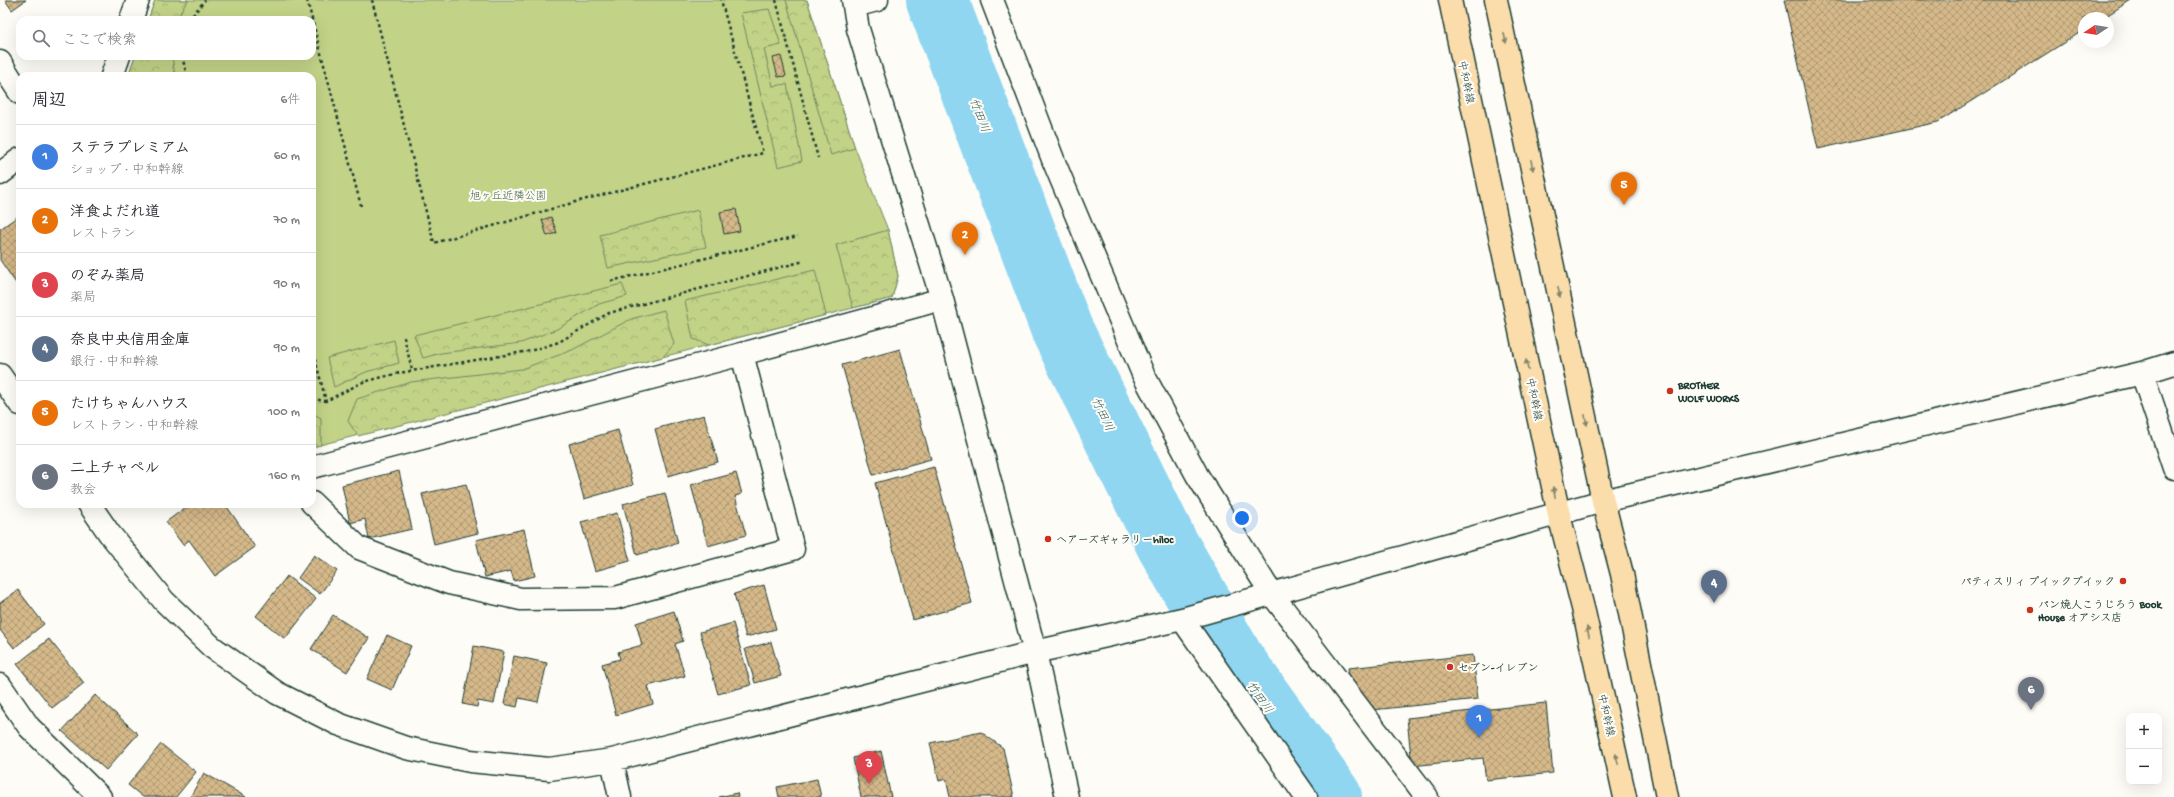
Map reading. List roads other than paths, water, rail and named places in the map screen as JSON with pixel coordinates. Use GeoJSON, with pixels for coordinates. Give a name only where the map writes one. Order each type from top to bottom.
{"type":"FeatureCollection","features":[{"type":"Feature","properties":{"kind":"main road","name":"中和幹線"},"geometry":{"type":"LineString","coordinates":[[1450,0],[1559,514],[1584,612],[1625,797]]}},
{"type":"Feature","properties":{"kind":"main road"},"geometry":{"type":"LineString","coordinates":[[1496,0],[1604,501],[1622,574],[1668,797]]}},
{"type":"Feature","properties":{"kind":"street"},"geometry":{"type":"LineString","coordinates":[[132,16],[138,0]]}},
{"type":"Feature","properties":{"kind":"street"},"geometry":{"type":"LineString","coordinates":[[877,0],[854,3],[858,29],[942,299],[1036,652],[1067,797]]}},
{"type":"Feature","properties":{"kind":"street"},"geometry":{"type":"LineString","coordinates":[[992,0],[1054,162],[1143,374],[1197,475],[1271,593],[1426,797]]}},
{"type":"Feature","properties":{"kind":"street"},"geometry":{"type":"LineString","coordinates":[[113,72],[118,60]]}},
{"type":"Feature","properties":{"kind":"street"},"geometry":{"type":"LineString","coordinates":[[0,62],[16,87]]}},
{"type":"Feature","properties":{"kind":"street"},"geometry":{"type":"LineString","coordinates":[[0,174],[16,162]]}},
{"type":"Feature","properties":{"kind":"street"},"geometry":{"type":"LineString","coordinates":[[316,466],[742,354],[942,299]]}},
{"type":"Feature","properties":{"kind":"street"},"geometry":{"type":"LineString","coordinates":[[316,507],[358,548],[449,583],[521,599],[615,598],[793,549],[742,354]]}},
{"type":"Feature","properties":{"kind":"street"},"geometry":{"type":"LineString","coordinates":[[92,508],[109,533],[164,602],[212,647],[277,693],[338,724],[406,748],[470,761],[549,769],[612,760],[1036,652],[1179,619],[1604,501],[2142,373],[2174,363]]}},
{"type":"Feature","properties":{"kind":"street"},"geometry":{"type":"LineString","coordinates":[[2142,373],[2174,468]]}},
{"type":"Feature","properties":{"kind":"street"},"geometry":{"type":"LineString","coordinates":[[0,375],[16,398]]}},
{"type":"Feature","properties":{"kind":"street"},"geometry":{"type":"LineString","coordinates":[[1179,619],[1306,797]]}},
{"type":"Feature","properties":{"kind":"street"},"geometry":{"type":"LineString","coordinates":[[0,685],[30,727],[100,797]]}},
{"type":"Feature","properties":{"kind":"street"},"geometry":{"type":"LineString","coordinates":[[612,760],[620,797]]}},
{"type":"Feature","properties":{"kind":"waterway","name":"竹田川"},"geometry":{"type":"LineString","coordinates":[[937,0],[1062,330],[1167,544],[1234,661],[1331,797]]}},
{"type":"Feature","properties":{"kind":"place","name":"たけちゃんハウス"},"geometry":{"type":"Point","coordinates":[1624,205]}},
{"type":"Feature","properties":{"kind":"place","name":"洋食よだれ道"},"geometry":{"type":"Point","coordinates":[965,255]}},
{"type":"Feature","properties":{"kind":"place","name":"BROTHER WOLF WORKS"},"geometry":{"type":"Point","coordinates":[1670,391]}},
{"type":"Feature","properties":{"kind":"place","name":"ヘアーズギャラリーhiloc"},"geometry":{"type":"Point","coordinates":[1048,539]}},
{"type":"Feature","properties":{"kind":"place","name":"パティスリィ プイックプイック"},"geometry":{"type":"Point","coordinates":[2123,581]}},
{"type":"Feature","properties":{"kind":"place","name":"奈良中央信用金庫"},"geometry":{"type":"Point","coordinates":[1714,603]}},
{"type":"Feature","properties":{"kind":"place","name":"パン焼人こうじろう Book House オアシス店"},"geometry":{"type":"Point","coordinates":[2030,610]}},
{"type":"Feature","properties":{"kind":"place","name":"セブン-イレブン"},"geometry":{"type":"Point","coordinates":[1450,667]}},
{"type":"Feature","properties":{"kind":"place","name":"二上チャペル"},"geometry":{"type":"Point","coordinates":[2031,710]}},
{"type":"Feature","properties":{"kind":"place","name":"ステラプレミアム"},"geometry":{"type":"Point","coordinates":[1479,738]}},
{"type":"Feature","properties":{"kind":"place","name":"のぞみ薬局"},"geometry":{"type":"Point","coordinates":[869,784]}},
{"type":"Feature","properties":{"kind":"park label","name":"旭ヶ丘近隣公園"},"geometry":{"type":"Point","coordinates":[508,195]}}]}
